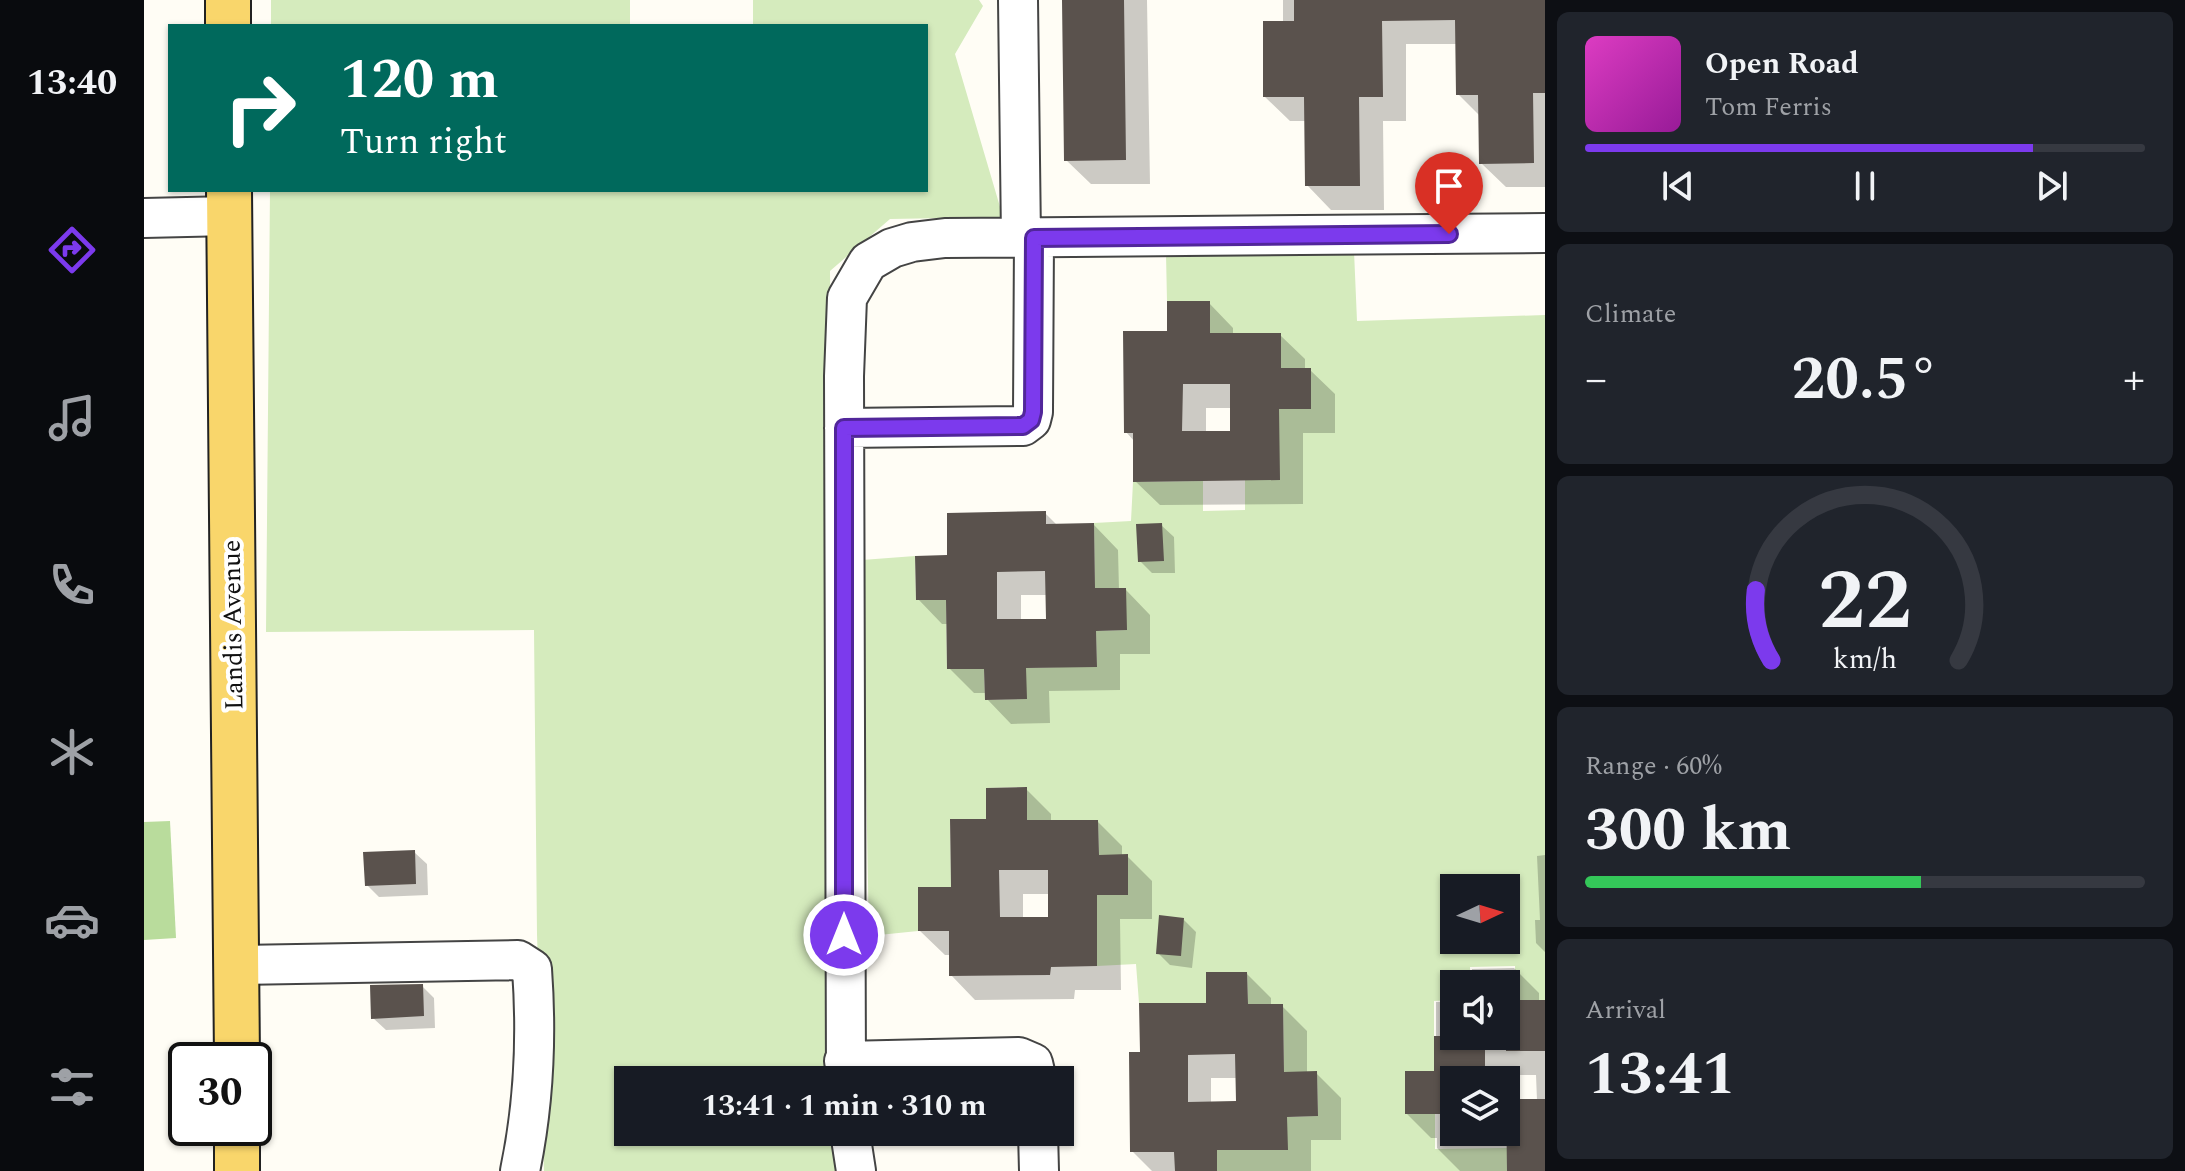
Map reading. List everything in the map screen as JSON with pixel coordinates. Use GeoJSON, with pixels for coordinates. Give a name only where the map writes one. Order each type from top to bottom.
{"type":"FeatureCollection","features":[{"type":"Feature","properties":{"kind":"main road"},"geometry":{"type":"LineString","coordinates":[[228,0],[228,24]]}},
{"type":"Feature","properties":{"kind":"main road","name":"Landis Avenue"},"geometry":{"type":"LineString","coordinates":[[230,203],[237,1042]]}},
{"type":"Feature","properties":{"kind":"main road"},"geometry":{"type":"LineString","coordinates":[[237,1146],[237,1171]]}},
{"type":"Feature","properties":{"kind":"street"},"geometry":{"type":"LineString","coordinates":[[844,428],[1023,426],[1031,420],[1028,238],[1018,0]]}},
{"type":"Feature","properties":{"kind":"street"},"geometry":{"type":"LineString","coordinates":[[144,218],[230,203]]}},
{"type":"Feature","properties":{"kind":"street"},"geometry":{"type":"LineString","coordinates":[[845,1066],[844,428],[847,298],[868,262],[892,248],[945,238],[1545,233]]}},
{"type":"Feature","properties":{"kind":"street"},"geometry":{"type":"LineString","coordinates":[[236,965],[518,960],[532,969],[535,1070],[520,1171]]}},
{"type":"Feature","properties":{"kind":"street"},"geometry":{"type":"LineString","coordinates":[[907,1066],[1019,1057],[1034,1066]]}},
{"type":"Feature","properties":{"kind":"street"},"geometry":{"type":"LineString","coordinates":[[852,1146],[856,1171]]}},
{"type":"Feature","properties":{"kind":"street"},"geometry":{"type":"LineString","coordinates":[[1038,1146],[1039,1171]]}},
{"type":"Feature","properties":{"kind":"green space"},"geometry":{"type":"Polygon","coordinates":[[[271,0],[630,0],[630,24],[271,24],[271,0]]]}},
{"type":"Feature","properties":{"kind":"green space"},"geometry":{"type":"Polygon","coordinates":[[[753,0],[979,0],[983,6],[955,54],[1003,217],[890,219],[830,271],[839,1066],[614,1066],[614,1146],[840,1146],[841,1171],[544,1171],[537,934],[534,630],[266,632],[270,192],[928,192],[928,24],[753,24],[753,0]]]}},
{"type":"Feature","properties":{"kind":"green space"},"geometry":{"type":"Polygon","coordinates":[[[1354,251],[1357,321],[1545,315],[1545,1000],[1520,1000],[1520,970],[1515,970],[1515,966],[1440,970],[1440,1001],[1434,1001],[1434,1071],[1405,1072],[1405,1114],[1435,1114],[1435,1149],[1507,1148],[1507,1171],[1217,1171],[1217,1150],[1287,1150],[1287,1117],[1318,1116],[1317,1072],[1284,1072],[1283,1004],[1248,1004],[1247,972],[1206,972],[1206,1003],[1139,1003],[1136,964],[1097,966],[1097,895],[1128,895],[1128,855],[1099,855],[1098,820],[1027,820],[1027,787],[986,788],[986,819],[950,819],[951,887],[918,888],[918,931],[869,936],[862,560],[915,556],[916,600],[946,600],[947,669],[984,669],[985,700],[1026,699],[1026,668],[1097,666],[1096,631],[1126,630],[1126,588],[1095,588],[1094,523],[1131,521],[1133,482],[1203,481],[1203,511],[1245,510],[1245,480],[1279,480],[1279,409],[1311,409],[1311,368],[1281,368],[1281,333],[1210,333],[1209,301],[1167,301],[1166,254],[1354,251]]]}},
{"type":"Feature","properties":{"kind":"green space"},"geometry":{"type":"Polygon","coordinates":[[[170,821],[176,938],[144,940],[144,822],[170,821]]]}},
{"type":"Feature","properties":{"kind":"building"},"geometry":{"type":"Polygon","coordinates":[[[1062,0],[1124,0],[1126,160],[1064,161],[1062,0]]]}},
{"type":"Feature","properties":{"kind":"building"},"geometry":{"type":"Polygon","coordinates":[[[1294,0],[1545,0],[1545,93],[1533,93],[1534,163],[1479,164],[1478,95],[1456,95],[1455,20],[1382,21],[1383,97],[1359,97],[1360,186],[1305,186],[1304,97],[1263,97],[1263,21],[1294,21],[1294,0]]]}},
{"type":"Feature","properties":{"kind":"building"},"geometry":{"type":"Polygon","coordinates":[[[1167,301],[1210,301],[1210,333],[1281,333],[1281,368],[1311,368],[1311,409],[1279,409],[1280,480],[1133,482],[1133,433],[1124,433],[1123,331],[1167,331],[1167,301]],[[1183,384],[1182,431],[1230,431],[1230,384],[1183,384]]]}},
{"type":"Feature","properties":{"kind":"building"},"geometry":{"type":"Polygon","coordinates":[[[1046,511],[1046,524],[1094,523],[1095,588],[1126,588],[1127,630],[1096,631],[1097,667],[1026,668],[1027,699],[985,700],[984,669],[947,669],[946,600],[916,600],[915,556],[947,555],[947,513],[1046,511]],[[1045,571],[997,572],[997,619],[1046,619],[1045,571]]]}},
{"type":"Feature","properties":{"kind":"building"},"geometry":{"type":"Polygon","coordinates":[[[1162,523],[1164,561],[1138,562],[1136,524],[1162,523]]]}},
{"type":"Feature","properties":{"kind":"building"},"geometry":{"type":"Polygon","coordinates":[[[1027,787],[1027,820],[1098,820],[1099,855],[1128,854],[1128,895],[1097,895],[1097,966],[1051,967],[1050,975],[949,976],[949,931],[918,931],[918,887],[951,887],[950,819],[986,819],[986,788],[1027,787]],[[999,870],[1000,917],[1048,917],[1048,870],[999,870]]]}},
{"type":"Feature","properties":{"kind":"building"},"geometry":{"type":"Polygon","coordinates":[[[415,850],[416,884],[365,886],[363,852],[415,850]]]}},
{"type":"Feature","properties":{"kind":"building"},"geometry":{"type":"Polygon","coordinates":[[[1159,915],[1184,918],[1181,956],[1156,954],[1159,915]]]}},
{"type":"Feature","properties":{"kind":"building"},"geometry":{"type":"Polygon","coordinates":[[[1206,972],[1247,972],[1248,1004],[1283,1004],[1284,1072],[1317,1071],[1318,1116],[1287,1117],[1288,1150],[1217,1150],[1217,1171],[1175,1171],[1174,1152],[1130,1152],[1129,1052],[1140,1052],[1139,1003],[1206,1003],[1206,972]],[[1235,1054],[1188,1055],[1188,1102],[1236,1101],[1235,1054]]]}},
{"type":"Feature","properties":{"kind":"building"},"geometry":{"type":"Polygon","coordinates":[[[423,984],[424,1016],[371,1019],[370,985],[423,984]]]}},
{"type":"Feature","properties":{"kind":"building"},"geometry":{"type":"Polygon","coordinates":[[[1520,1000],[1545,1000],[1545,1051],[1506,1051],[1520,1050],[1520,1000]]]}},
{"type":"Feature","properties":{"kind":"building"},"geometry":{"type":"Polygon","coordinates":[[[1434,1036],[1440,1036],[1440,1050],[1485,1050],[1485,1066],[1440,1066],[1440,1114],[1405,1114],[1405,1071],[1434,1071],[1434,1036]]]}},
{"type":"Feature","properties":{"kind":"building"},"geometry":{"type":"Polygon","coordinates":[[[1520,1099],[1545,1099],[1545,1171],[1507,1171],[1507,1146],[1520,1146],[1520,1099]]]}},
{"type":"Feature","properties":{"kind":"route"},"geometry":{"type":"LineString","coordinates":[[844,935],[844,428],[1023,426],[1031,420],[1034,238],[1449,234]]}}]}
